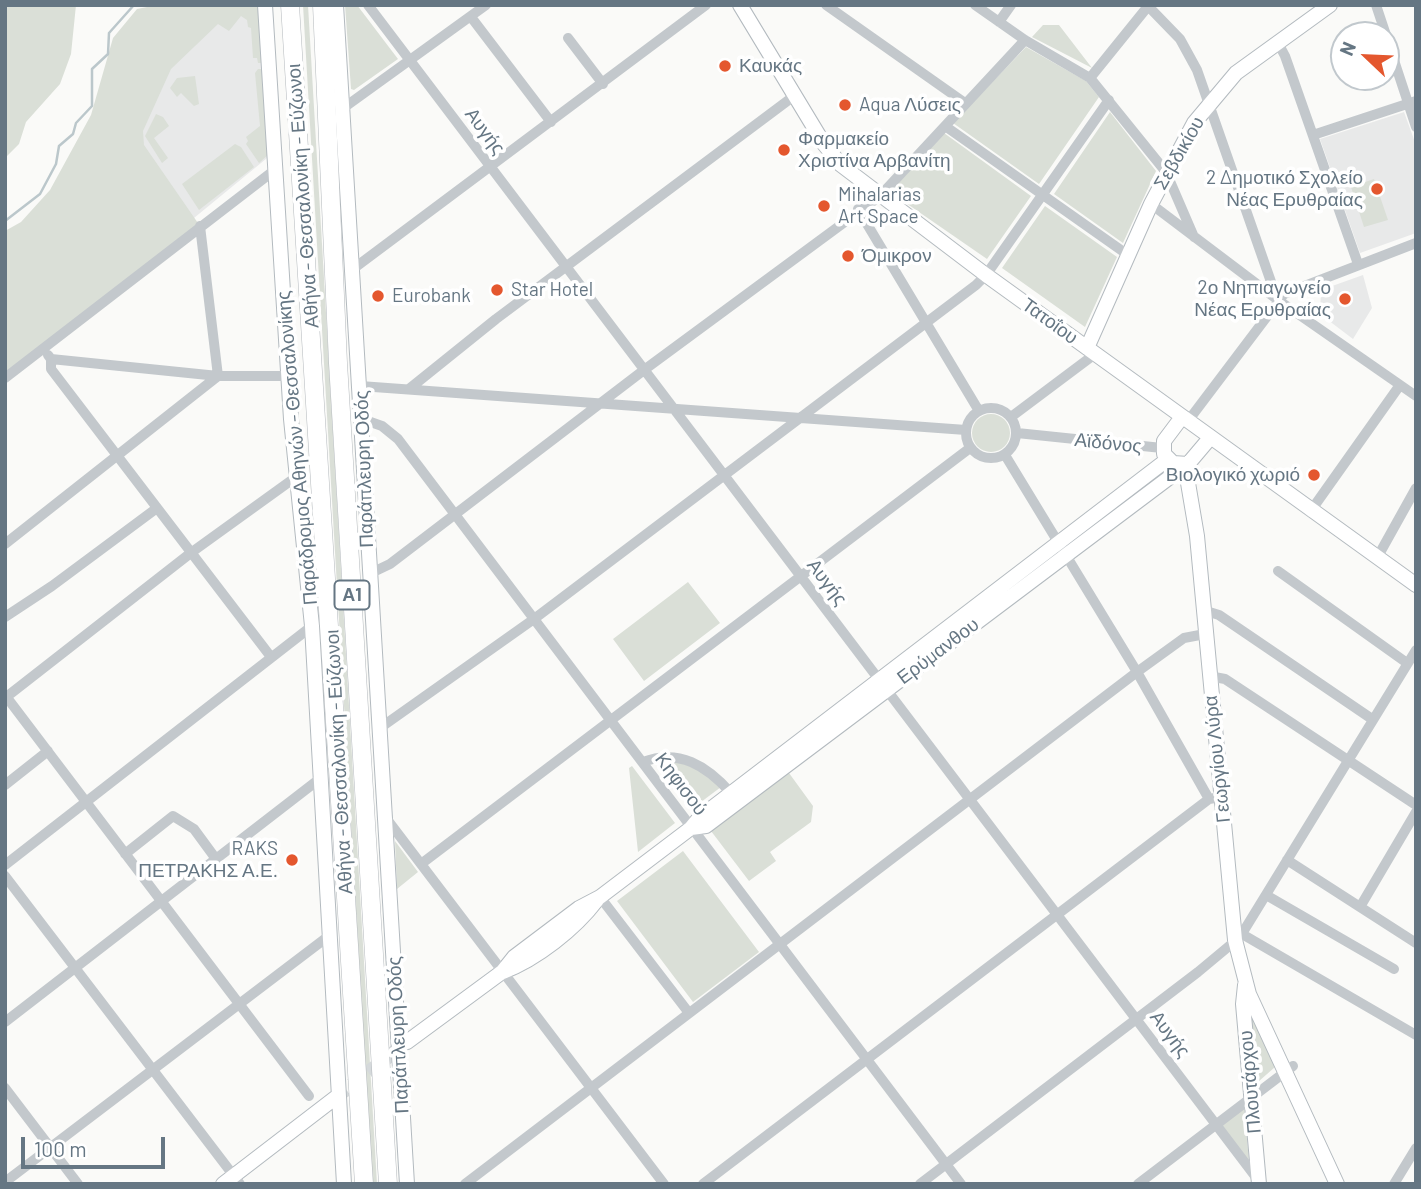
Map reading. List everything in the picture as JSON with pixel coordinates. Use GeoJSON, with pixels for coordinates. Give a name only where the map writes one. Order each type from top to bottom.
{"type":"FeatureCollection","features":[{"type":"Feature","properties":{"kind":"highway","name":"Αθήνα - Θεσσαλονίκη - Εύζωνοι"},"geometry":{"type":"LineString","coordinates":[[290,5],[364,1184]]}},
{"type":"Feature","properties":{"kind":"highway","name":"Αθήνα - Θεσσαλονίκη - Εύζωνοι"},"geometry":{"type":"LineString","coordinates":[[321,5],[338,363],[388,1184]]}},
{"type":"Feature","properties":{"kind":"main road","name":"Παράδρομος Αθηνών - Θεσσαλονίκης"},"geometry":{"type":"LineString","coordinates":[[265,5],[296,477],[303,519],[312,626],[344,1184]]}},
{"type":"Feature","properties":{"kind":"main road","name":"Παράπλευρη Οδός"},"geometry":{"type":"LineString","coordinates":[[336,5],[407,1184]]}},
{"type":"Feature","properties":{"kind":"main road","name":"Τατοΐου"},"geometry":{"type":"LineString","coordinates":[[740,5],[834,157],[880,196],[986,275],[1310,512],[1416,585]]}},
{"type":"Feature","properties":{"kind":"main road","name":"Σεβδικίου"},"geometry":{"type":"LineString","coordinates":[[1091,351],[1128,255],[1184,139],[1210,102],[1236,73],[1330,5]]}},
{"type":"Feature","properties":{"kind":"main road","name":"Αϊδόνος"},"geometry":{"type":"LineString","coordinates":[[1170,458],[1164,441],[1185,419]]}},
{"type":"Feature","properties":{"kind":"main road"},"geometry":{"type":"LineString","coordinates":[[1195,459],[1210,438]]}},
{"type":"Feature","properties":{"kind":"main road","name":"Ερύμανθου"},"geometry":{"type":"LineString","coordinates":[[407,1042],[502,972],[514,957],[579,908],[600,897],[691,828],[700,817],[1061,550],[1170,458],[1195,459]]}},
{"type":"Feature","properties":{"kind":"main road","name":"Γεωργίου Λύρα"},"geometry":{"type":"LineString","coordinates":[[1170,458],[1186,477],[1197,536],[1209,676],[1215,798],[1245,980],[1259,993],[1337,1184]]}},
{"type":"Feature","properties":{"kind":"main road","name":"Γεωργίου Λύρα"},"geometry":{"type":"LineString","coordinates":[[1195,459],[1199,516],[1197,536]]}},
{"type":"Feature","properties":{"kind":"main road","name":"Ερύμανθου"},"geometry":{"type":"LineString","coordinates":[[691,828],[706,826],[882,684]]}},
{"type":"Feature","properties":{"kind":"main road","name":"Πλουτάρχου"},"geometry":{"type":"LineString","coordinates":[[1245,980],[1243,1004],[1259,1182]]}},
{"type":"Feature","properties":{"kind":"main road","name":"Γεωργίου Λύρα"},"geometry":{"type":"LineString","coordinates":[[1289,1069],[1347,1184]]}},
{"type":"Feature","properties":{"kind":"main road"},"geometry":{"type":"LineString","coordinates":[[232,1181],[335,1098]]}},
{"type":"Feature","properties":{"kind":"street","name":"Αυγής"},"geometry":{"type":"LineString","coordinates":[[368,5],[1259,1182]]}},
{"type":"Feature","properties":{"kind":"street"},"geometry":{"type":"LineString","coordinates":[[342,109],[411,62],[486,5]]}},
{"type":"Feature","properties":{"kind":"street"},"geometry":{"type":"LineString","coordinates":[[353,269],[706,5]]}},
{"type":"Feature","properties":{"kind":"street"},"geometry":{"type":"LineString","coordinates":[[826,5],[965,103]]}},
{"type":"Feature","properties":{"kind":"street"},"geometry":{"type":"LineString","coordinates":[[975,5],[1025,40],[1090,78],[1166,172],[1194,237]]}},
{"type":"Feature","properties":{"kind":"street"},"geometry":{"type":"LineString","coordinates":[[999,22],[1011,5]]}},
{"type":"Feature","properties":{"kind":"street"},"geometry":{"type":"LineString","coordinates":[[1090,78],[1149,5],[1180,39],[1210,102],[1278,300]]}},
{"type":"Feature","properties":{"kind":"street"},"geometry":{"type":"LineString","coordinates":[[471,17],[551,122]]}},
{"type":"Feature","properties":{"kind":"street"},"geometry":{"type":"LineString","coordinates":[[568,38],[603,84]]}},
{"type":"Feature","properties":{"kind":"street"},"geometry":{"type":"LineString","coordinates":[[369,574],[390,564],[858,209],[880,196],[1025,40]]}},
{"type":"Feature","properties":{"kind":"street"},"geometry":{"type":"LineString","coordinates":[[1277,41],[1358,264]]}},
{"type":"Feature","properties":{"kind":"street"},"geometry":{"type":"LineString","coordinates":[[1400,71],[1412,102],[1416,127]]}},
{"type":"Feature","properties":{"kind":"street"},"geometry":{"type":"LineString","coordinates":[[409,389],[794,96]]}},
{"type":"Feature","properties":{"kind":"street"},"geometry":{"type":"LineString","coordinates":[[380,728],[534,619],[986,275],[1109,100]]}},
{"type":"Feature","properties":{"kind":"street"},"geometry":{"type":"LineString","coordinates":[[1313,135],[1412,102]]}},
{"type":"Feature","properties":{"kind":"street"},"geometry":{"type":"LineString","coordinates":[[945,126],[1128,255]]}},
{"type":"Feature","properties":{"kind":"street"},"geometry":{"type":"LineString","coordinates":[[5,378],[276,169]]}},
{"type":"Feature","properties":{"kind":"street"},"geometry":{"type":"LineString","coordinates":[[1151,204],[1278,300],[1416,396]]}},
{"type":"Feature","properties":{"kind":"street"},"geometry":{"type":"LineString","coordinates":[[858,209],[979,411]]}},
{"type":"Feature","properties":{"kind":"street"},"geometry":{"type":"LineString","coordinates":[[200,226],[218,376]]}},
{"type":"Feature","properties":{"kind":"street"},"geometry":{"type":"LineString","coordinates":[[1185,419],[1278,300],[1291,289],[1416,243]]}},
{"type":"Feature","properties":{"kind":"street"},"geometry":{"type":"LineString","coordinates":[[44,348],[51,359],[51,369],[271,657]]}},
{"type":"Feature","properties":{"kind":"street"},"geometry":{"type":"LineString","coordinates":[[1011,417],[1091,351]]}},
{"type":"Feature","properties":{"kind":"street"},"geometry":{"type":"LineString","coordinates":[[51,359],[218,376],[289,376]]}},
{"type":"Feature","properties":{"kind":"street"},"geometry":{"type":"LineString","coordinates":[[5,544],[218,376]]}},
{"type":"Feature","properties":{"kind":"street"},"geometry":{"type":"LineString","coordinates":[[1310,512],[1400,385]]}},
{"type":"Feature","properties":{"kind":"street"},"geometry":{"type":"LineString","coordinates":[[360,386],[966,430]]}},
{"type":"Feature","properties":{"kind":"street"},"geometry":{"type":"LineString","coordinates":[[996,408],[1011,417],[1017,433],[1011,450],[1004,455],[986,458],[970,448],[966,430],[979,411],[996,408]]}},
{"type":"Feature","properties":{"kind":"street","name":"Κηφισού"},"geometry":{"type":"LineString","coordinates":[[362,419],[391,432],[961,1184]]}},
{"type":"Feature","properties":{"kind":"street","name":"Αϊδόνος"},"geometry":{"type":"LineString","coordinates":[[1017,433],[1170,458]]}},
{"type":"Feature","properties":{"kind":"street"},"geometry":{"type":"LineString","coordinates":[[421,864],[970,448]]}},
{"type":"Feature","properties":{"kind":"street"},"geometry":{"type":"LineString","coordinates":[[703,1184],[1056,913],[1215,798],[1004,455]]}},
{"type":"Feature","properties":{"kind":"street"},"geometry":{"type":"LineString","coordinates":[[296,477],[192,552],[6,697],[309,1096]]}},
{"type":"Feature","properties":{"kind":"street"},"geometry":{"type":"LineString","coordinates":[[1377,558],[1416,488]]}},
{"type":"Feature","properties":{"kind":"street"},"geometry":{"type":"LineString","coordinates":[[5,617],[52,586],[157,508]]}},
{"type":"Feature","properties":{"kind":"street"},"geometry":{"type":"LineString","coordinates":[[1278,571],[1407,663]]}},
{"type":"Feature","properties":{"kind":"street"},"geometry":{"type":"LineString","coordinates":[[1203,610],[1219,615],[1372,719]]}},
{"type":"Feature","properties":{"kind":"street"},"geometry":{"type":"LineString","coordinates":[[5,865],[312,626]]}},
{"type":"Feature","properties":{"kind":"street"},"geometry":{"type":"LineString","coordinates":[[465,1184],[1137,672],[1184,638],[1205,634]]}},
{"type":"Feature","properties":{"kind":"street"},"geometry":{"type":"LineString","coordinates":[[920,1184],[1239,937],[1416,650]]}},
{"type":"Feature","properties":{"kind":"street"},"geometry":{"type":"LineString","coordinates":[[1209,676],[1225,679],[1416,805]]}},
{"type":"Feature","properties":{"kind":"street"},"geometry":{"type":"LineString","coordinates":[[5,785],[48,751]]}},
{"type":"Feature","properties":{"kind":"street"},"geometry":{"type":"LineString","coordinates":[[643,762],[661,756],[687,759],[710,772],[732,793]]}},
{"type":"Feature","properties":{"kind":"street"},"geometry":{"type":"LineString","coordinates":[[5,1021],[322,777]]}},
{"type":"Feature","properties":{"kind":"street"},"geometry":{"type":"LineString","coordinates":[[1360,907],[1416,812]]}},
{"type":"Feature","properties":{"kind":"street"},"geometry":{"type":"LineString","coordinates":[[125,854],[173,816],[194,829],[216,859]]}},
{"type":"Feature","properties":{"kind":"street"},"geometry":{"type":"LineString","coordinates":[[385,817],[664,1184]]}},
{"type":"Feature","properties":{"kind":"street"},"geometry":{"type":"LineString","coordinates":[[1287,860],[1416,943]]}},
{"type":"Feature","properties":{"kind":"street"},"geometry":{"type":"LineString","coordinates":[[5,876],[154,1070],[232,1181]]}},
{"type":"Feature","properties":{"kind":"street"},"geometry":{"type":"LineString","coordinates":[[1266,895],[1394,969]]}},
{"type":"Feature","properties":{"kind":"street"},"geometry":{"type":"LineString","coordinates":[[600,897],[688,1013]]}},
{"type":"Feature","properties":{"kind":"street"},"geometry":{"type":"LineString","coordinates":[[5,1182],[330,935]]}},
{"type":"Feature","properties":{"kind":"street"},"geometry":{"type":"LineString","coordinates":[[1239,937],[1416,1035]]}},
{"type":"Feature","properties":{"kind":"street"},"geometry":{"type":"LineString","coordinates":[[1138,1184],[1289,1069]]}},
{"type":"Feature","properties":{"kind":"street"},"geometry":{"type":"LineString","coordinates":[[5,1088],[78,1184]]}},
{"type":"Feature","properties":{"kind":"street"},"geometry":{"type":"LineString","coordinates":[[1394,1184],[1416,1148]]}},
{"type":"Feature","properties":{"kind":"shaded area"},"geometry":{"type":"Polygon","coordinates":[[[5,5],[76,5],[71,54],[60,84],[26,122],[19,144],[5,158],[5,5]]]}},
{"type":"Feature","properties":{"kind":"shaded area"},"geometry":{"type":"Polygon","coordinates":[[[157,5],[262,5],[265,63],[258,63],[257,58],[253,58],[251,28],[248,27],[247,20],[241,16],[229,31],[218,24],[171,69],[143,131],[144,145],[200,226],[14,371],[5,370],[5,231],[21,222],[50,190],[91,115],[113,38],[137,9],[157,5]]]}},
{"type":"Feature","properties":{"kind":"shaded area"},"geometry":{"type":"Polygon","coordinates":[[[239,5],[263,5],[272,154],[183,227],[131,151],[168,60],[239,5]]]}},
{"type":"Feature","properties":{"kind":"shaded area"},"geometry":{"type":"Polygon","coordinates":[[[303,5],[308,5],[377,1184],[372,1184],[303,5]]]}},
{"type":"Feature","properties":{"kind":"shaded area"},"geometry":{"type":"Polygon","coordinates":[[[345,5],[357,5],[398,59],[354,90],[351,89],[345,5]]]}},
{"type":"Feature","properties":{"kind":"shaded area"},"geometry":{"type":"Polygon","coordinates":[[[1043,25],[1059,25],[1092,68],[1032,37],[1043,25]]]}},
{"type":"Feature","properties":{"kind":"shaded area"},"geometry":{"type":"Polygon","coordinates":[[[1026,47],[1086,81],[1099,97],[1039,184],[953,123],[1026,47]]]}},
{"type":"Feature","properties":{"kind":"shaded area"},"geometry":{"type":"Polygon","coordinates":[[[258,69],[265,69],[270,153],[259,163],[246,144],[246,137],[260,126],[255,73],[258,69]]]}},
{"type":"Feature","properties":{"kind":"shaded area"},"geometry":{"type":"Polygon","coordinates":[[[195,76],[199,104],[194,106],[181,93],[177,97],[170,88],[177,78],[195,76]]]}},
{"type":"Feature","properties":{"kind":"shaded area"},"geometry":{"type":"Polygon","coordinates":[[[1110,112],[1156,171],[1123,243],[1054,194],[1110,112]]]}},
{"type":"Feature","properties":{"kind":"shaded area","name":"2 Δημοτικό Σχολείο Νέας Ερυθραίας"},"geometry":{"type":"Polygon","coordinates":[[[1404,112],[1416,145],[1416,233],[1360,253],[1320,139],[1404,112]]]}},
{"type":"Feature","properties":{"kind":"shaded area"},"geometry":{"type":"Polygon","coordinates":[[[156,114],[163,117],[169,126],[154,138],[168,158],[162,163],[145,136],[156,114]]]}},
{"type":"Feature","properties":{"kind":"shaded area"},"geometry":{"type":"Polygon","coordinates":[[[944,133],[1031,196],[987,259],[890,192],[944,133]]]}},
{"type":"Feature","properties":{"kind":"shaded area"},"geometry":{"type":"Polygon","coordinates":[[[235,144],[241,147],[254,167],[199,210],[182,184],[235,144]]]}},
{"type":"Feature","properties":{"kind":"shaded area"},"geometry":{"type":"Polygon","coordinates":[[[1374,179],[1388,220],[1364,227],[1351,187],[1374,179]]]}},
{"type":"Feature","properties":{"kind":"shaded area"},"geometry":{"type":"Polygon","coordinates":[[[1045,206],[1117,257],[1085,327],[1002,268],[1045,206]]]}},
{"type":"Feature","properties":{"kind":"shaded area","name":"2ο Νηπιαγωγείο Νέας Ερυθραίας"},"geometry":{"type":"Polygon","coordinates":[[[1363,275],[1372,308],[1353,339],[1320,314],[1321,290],[1363,275]]]}},
{"type":"Feature","properties":{"kind":"shaded area"},"geometry":{"type":"Polygon","coordinates":[[[991,414],[1004,420],[1010,433],[1004,446],[991,452],[978,446],[972,433],[978,420],[991,414]]]}},
{"type":"Feature","properties":{"kind":"shaded area"},"geometry":{"type":"Polygon","coordinates":[[[688,582],[720,623],[644,681],[613,639],[688,582]]]}},
{"type":"Feature","properties":{"kind":"shaded area"},"geometry":{"type":"Polygon","coordinates":[[[656,762],[690,764],[721,787],[693,808],[656,762]]]}},
{"type":"Feature","properties":{"kind":"shaded area"},"geometry":{"type":"Polygon","coordinates":[[[632,766],[675,823],[638,852],[629,768],[632,766]]]}},
{"type":"Feature","properties":{"kind":"shaded area"},"geometry":{"type":"Polygon","coordinates":[[[789,773],[813,806],[811,822],[770,852],[776,861],[749,881],[711,831],[789,773]]]}},
{"type":"Feature","properties":{"kind":"shaded area"},"geometry":{"type":"Polygon","coordinates":[[[395,841],[418,872],[397,889],[395,841]]]}},
{"type":"Feature","properties":{"kind":"shaded area"},"geometry":{"type":"Polygon","coordinates":[[[683,851],[759,952],[693,1002],[617,901],[683,851]]]}},
{"type":"Feature","properties":{"kind":"shaded area"},"geometry":{"type":"Polygon","coordinates":[[[1251,1015],[1275,1067],[1258,1082],[1251,1015]]]}},
{"type":"Feature","properties":{"kind":"shaded area"},"geometry":{"type":"Polygon","coordinates":[[[1244,1107],[1249,1161],[1218,1125],[1244,1107]]]}},
{"type":"Feature","properties":{"kind":"waterway"},"geometry":{"type":"LineString","coordinates":[[5,221],[40,194],[56,164],[59,146],[73,134],[76,123],[92,106],[92,69],[108,54],[109,33],[134,5]]}},
{"type":"Feature","properties":{"kind":"tunnel"},"geometry":{"type":"LineString","coordinates":[[335,1098],[406,1043]]}},
{"type":"Feature","properties":{"kind":"place","name":"Καυκάς"},"geometry":{"type":"Point","coordinates":[725,66]}},
{"type":"Feature","properties":{"kind":"place","name":"Aqua Λύσεις"},"geometry":{"type":"Point","coordinates":[845,105]}},
{"type":"Feature","properties":{"kind":"place","name":"Φαρμακείο Χριστίνα Αρβανίτη"},"geometry":{"type":"Point","coordinates":[784,150]}},
{"type":"Feature","properties":{"kind":"place","name":"2 Δημοτικό Σχολείο Νέας Ερυθραίας"},"geometry":{"type":"Point","coordinates":[1377,189]}},
{"type":"Feature","properties":{"kind":"place","name":"Mihalarias Art Space"},"geometry":{"type":"Point","coordinates":[824,206]}},
{"type":"Feature","properties":{"kind":"place","name":"Όμικρον"},"geometry":{"type":"Point","coordinates":[848,256]}},
{"type":"Feature","properties":{"kind":"place","name":"Star Hotel"},"geometry":{"type":"Point","coordinates":[497,290]}},
{"type":"Feature","properties":{"kind":"place","name":"Eurobank"},"geometry":{"type":"Point","coordinates":[378,296]}},
{"type":"Feature","properties":{"kind":"place","name":"2ο Νηπιαγωγείο Νέας Ερυθραίας"},"geometry":{"type":"Point","coordinates":[1345,299]}},
{"type":"Feature","properties":{"kind":"place","name":"Βιολογικό χωριό"},"geometry":{"type":"Point","coordinates":[1314,475]}},
{"type":"Feature","properties":{"kind":"place","name":"RAKS ΠΕΤΡΑΚΗΣ Α.Ε."},"geometry":{"type":"Point","coordinates":[292,860]}}]}
